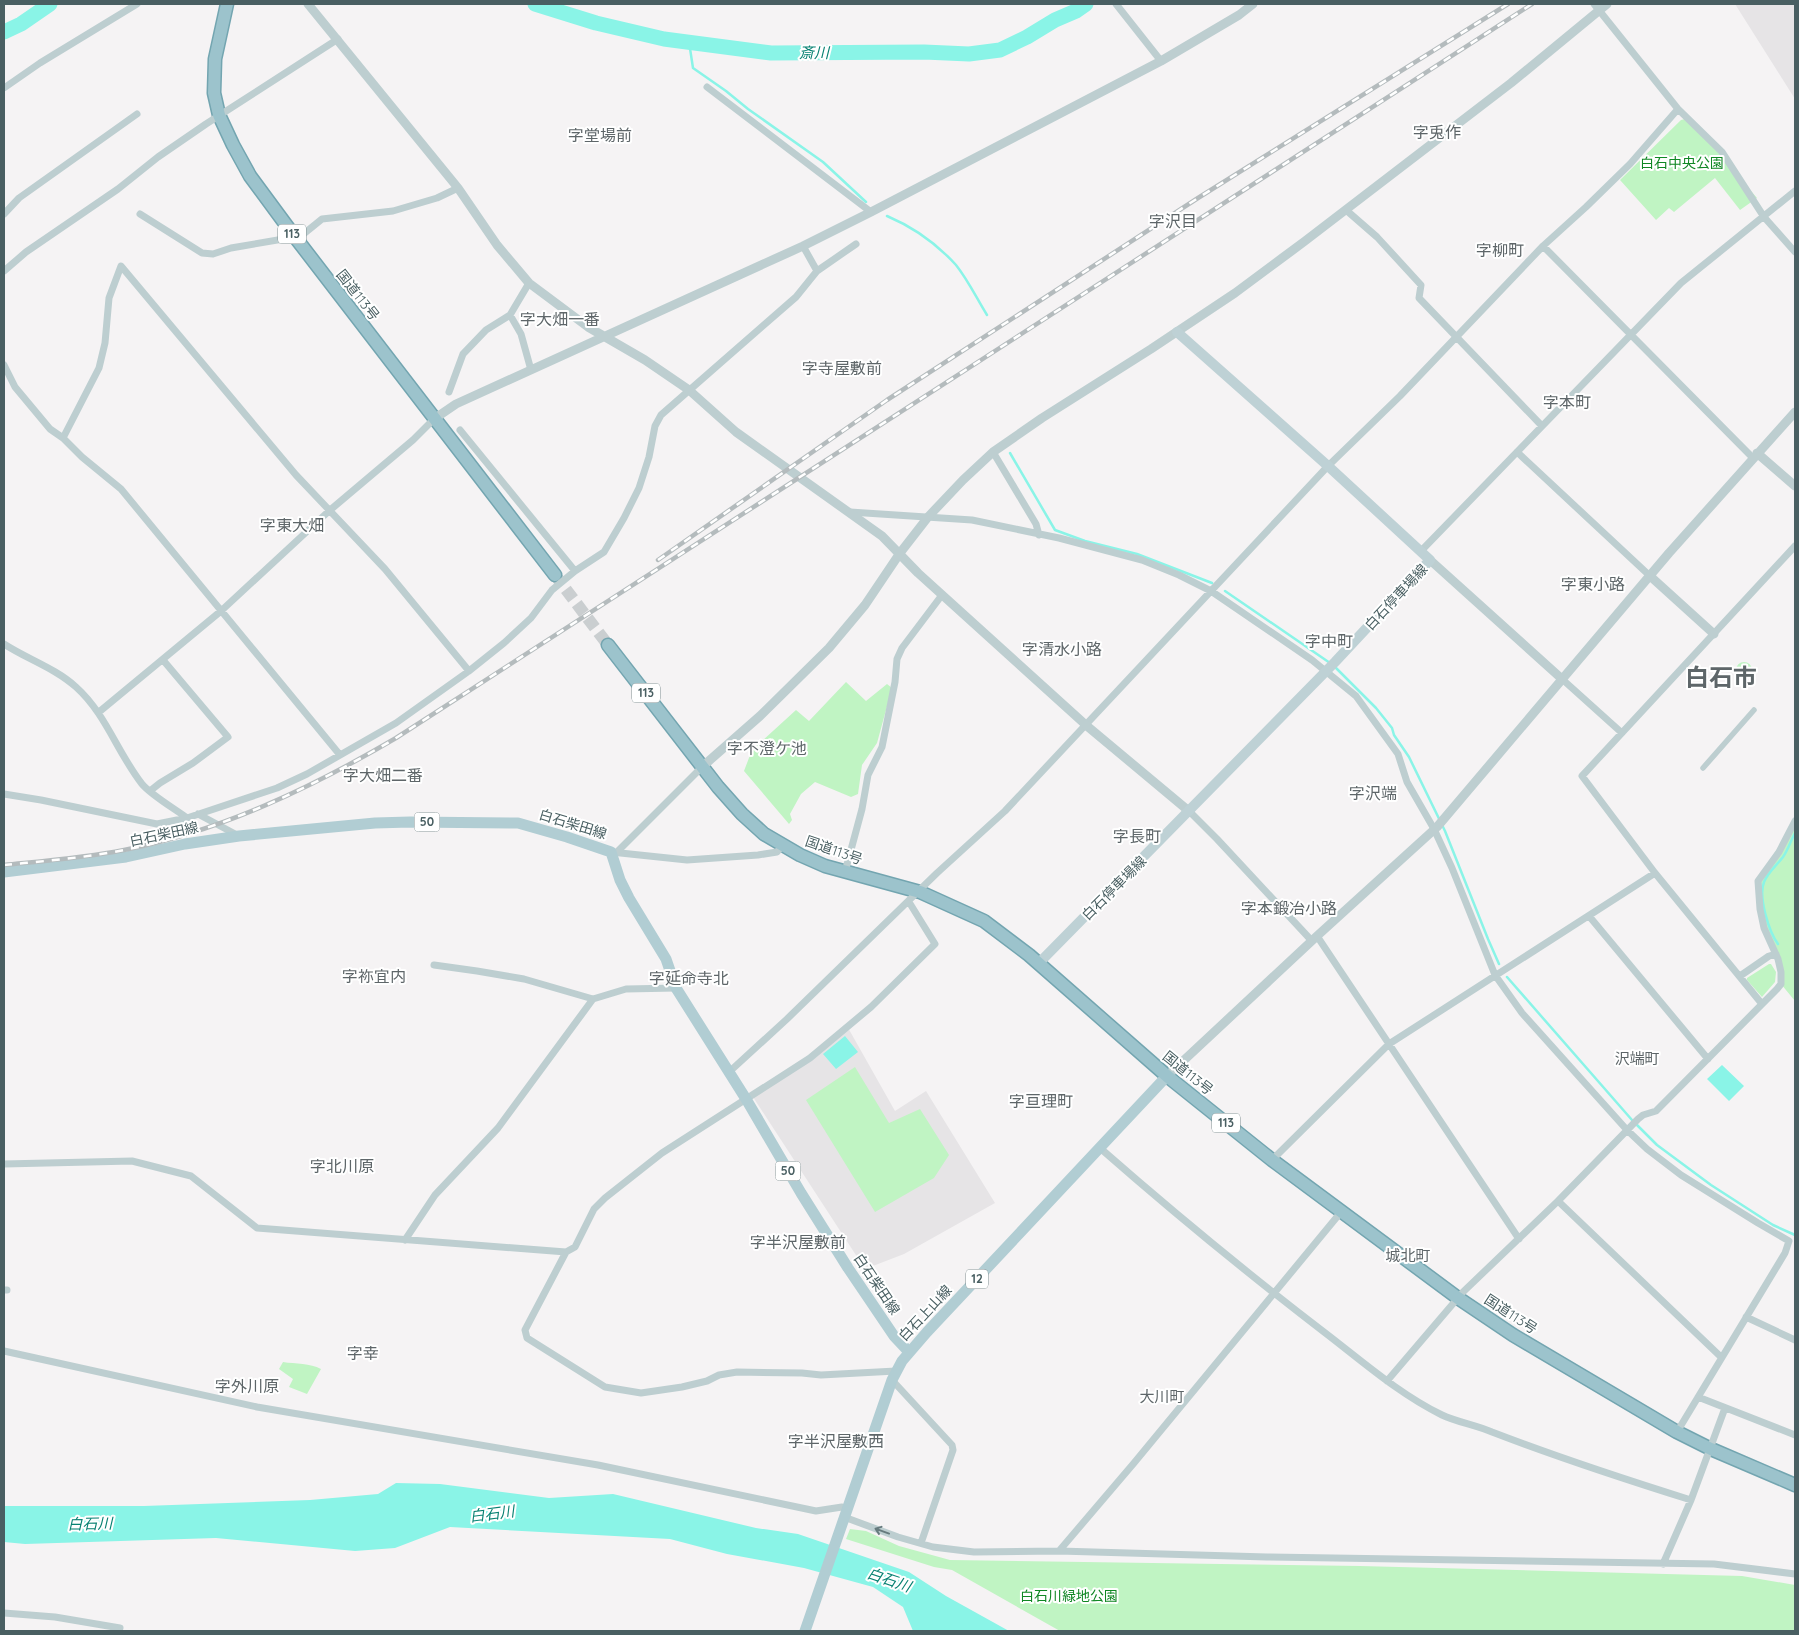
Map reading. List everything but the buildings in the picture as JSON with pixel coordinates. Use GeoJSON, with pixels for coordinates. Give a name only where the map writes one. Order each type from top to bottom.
{"type":"FeatureCollection","features":[{"type":"Feature","properties":{"kind":"highway","name":"国道113号"},"geometry":{"type":"LineString","coordinates":[[227,4],[215,59],[214,93],[219,115],[250,176],[295,238],[555,575]]}},
{"type":"Feature","properties":{"kind":"highway","name":"国道113号"},"geometry":{"type":"LineString","coordinates":[[608,645],[702,767],[742,814],[764,834],[782,846],[825,866],[920,892],[984,921],[1040,963],[1167,1076],[1272,1160],[1458,1298],[1513,1335],[1677,1432],[1711,1449],[1795,1485]]}},
{"type":"Feature","properties":{"kind":"main road","name":"白石停車場線"},"geometry":{"type":"LineString","coordinates":[[1040,963],[1330,668],[1430,560],[1328,466],[1177,332]]}},
{"type":"Feature","properties":{"kind":"main road","name":"白石柴田線"},"geometry":{"type":"LineString","coordinates":[[4,872],[126,858],[185,844],[239,836],[375,823],[518,823],[614,852],[620,880],[666,959],[676,988],[848,1268],[894,1336],[909,1352]]}},
{"type":"Feature","properties":{"kind":"main road","name":"白石上山線"},"geometry":{"type":"LineString","coordinates":[[805,1631],[894,1376],[909,1352],[1167,1076]]}},
{"type":"Feature","properties":{"kind":"street"},"geometry":{"type":"LineString","coordinates":[[4,88],[40,63],[137,4]]}},
{"type":"Feature","properties":{"kind":"street"},"geometry":{"type":"LineString","coordinates":[[308,4],[458,188],[497,246],[529,283],[588,327],[645,360],[689,390],[736,432],[882,536],[918,573],[1087,726],[1190,812],[1315,938],[1389,1044],[1519,1239]]}},
{"type":"Feature","properties":{"kind":"street"},"geometry":{"type":"LineString","coordinates":[[99,712],[221,611],[329,511],[450,407],[803,246],[871,212],[1161,61],[1239,15],[1253,4]]}},
{"type":"Feature","properties":{"kind":"street"},"geometry":{"type":"LineString","coordinates":[[614,852],[702,767],[773,704],[829,648],[865,605],[900,553],[928,517],[963,480],[994,452],[1042,418],[1235,293],[1510,83],[1596,7],[1608,4]]}},
{"type":"Feature","properties":{"kind":"street"},"geometry":{"type":"LineString","coordinates":[[1117,5],[1161,61]]}},
{"type":"Feature","properties":{"kind":"street"},"geometry":{"type":"LineString","coordinates":[[1596,7],[1678,109],[1722,152],[1764,217],[1795,252]]}},
{"type":"Feature","properties":{"kind":"street"},"geometry":{"type":"LineString","coordinates":[[4,271],[26,252],[118,188],[158,157],[219,115],[338,39]]}},
{"type":"Feature","properties":{"kind":"street"},"geometry":{"type":"LineString","coordinates":[[707,87],[871,212]]}},
{"type":"Feature","properties":{"kind":"street"},"geometry":{"type":"LineString","coordinates":[[728,1073],[1005,811],[1087,726],[1328,466],[1400,396],[1543,246],[1630,164],[1678,109]]}},
{"type":"Feature","properties":{"kind":"street"},"geometry":{"type":"LineString","coordinates":[[4,214],[19,198],[137,114]]}},
{"type":"Feature","properties":{"kind":"street"},"geometry":{"type":"LineString","coordinates":[[140,214],[202,254],[213,254],[239,247],[295,238],[301,236],[322,219],[394,211],[437,198],[458,188]]}},
{"type":"Feature","properties":{"kind":"street"},"geometry":{"type":"LineString","coordinates":[[1420,551],[1681,283],[1795,191]]}},
{"type":"Feature","properties":{"kind":"street"},"geometry":{"type":"LineString","coordinates":[[1346,210],[1377,237],[1421,285],[1419,298],[1542,426]]}},
{"type":"Feature","properties":{"kind":"street"},"geometry":{"type":"LineString","coordinates":[[4,794],[157,824],[187,818],[277,788],[307,774],[396,723],[469,671],[504,643],[531,618],[552,590],[575,571],[604,552],[639,488],[649,457],[655,426],[661,415],[796,297],[817,271],[856,244]]}},
{"type":"Feature","properties":{"kind":"street"},"geometry":{"type":"LineString","coordinates":[[803,246],[817,271]]}},
{"type":"Feature","properties":{"kind":"street"},"geometry":{"type":"LineString","coordinates":[[1543,246],[1630,336],[1755,455],[1795,486]]}},
{"type":"Feature","properties":{"kind":"street"},"geometry":{"type":"LineString","coordinates":[[63,438],[99,368],[105,343],[109,298],[121,266],[296,475],[385,569],[469,671]]}},
{"type":"Feature","properties":{"kind":"street"},"geometry":{"type":"LineString","coordinates":[[449,392],[463,354],[486,330],[510,314],[529,283]]}},
{"type":"Feature","properties":{"kind":"street"},"geometry":{"type":"LineString","coordinates":[[510,314],[521,334],[531,370]]}},
{"type":"Feature","properties":{"kind":"street"},"geometry":{"type":"LineString","coordinates":[[4,365],[15,387],[50,429],[63,438],[82,457],[121,489],[340,754]]}},
{"type":"Feature","properties":{"kind":"street"},"geometry":{"type":"LineString","coordinates":[[1167,1076],[1438,826],[1650,576],[1795,412]]}},
{"type":"Feature","properties":{"kind":"street"},"geometry":{"type":"LineString","coordinates":[[460,430],[575,571]]}},
{"type":"Feature","properties":{"kind":"street"},"geometry":{"type":"LineString","coordinates":[[994,452],[1036,524],[1040,535]]}},
{"type":"Feature","properties":{"kind":"street"},"geometry":{"type":"LineString","coordinates":[[1517,452],[1714,634]]}},
{"type":"Feature","properties":{"kind":"street"},"geometry":{"type":"LineString","coordinates":[[850,512],[972,520],[1077,542],[1142,560],[1211,591],[1330,668],[1356,696],[1384,731],[1398,754],[1407,782],[1438,826],[1452,868],[1495,975],[1522,1013],[1647,1149],[1681,1175],[1758,1224],[1789,1241],[1785,1253],[1721,1356],[1677,1432]]}},
{"type":"Feature","properties":{"kind":"street"},"geometry":{"type":"LineString","coordinates":[[1762,1004],[1655,872],[1582,776],[1795,546]]}},
{"type":"Feature","properties":{"kind":"street"},"geometry":{"type":"LineString","coordinates":[[1430,560],[1622,733]]}},
{"type":"Feature","properties":{"kind":"street"},"geometry":{"type":"LineString","coordinates":[[845,872],[862,809],[870,767],[882,747],[895,682],[897,659],[902,648],[942,595]]}},
{"type":"Feature","properties":{"kind":"street"},"geometry":{"type":"LineString","coordinates":[[4,644],[65,678],[76,687],[99,712],[128,765],[144,786],[187,818]]}},
{"type":"Feature","properties":{"kind":"street"},"geometry":{"type":"LineString","coordinates":[[150,791],[228,737],[163,660]]}},
{"type":"Feature","properties":{"kind":"street"},"geometry":{"type":"LineString","coordinates":[[1703,768],[1754,710]]}},
{"type":"Feature","properties":{"kind":"street"},"geometry":{"type":"LineString","coordinates":[[198,814],[239,836]]}},
{"type":"Feature","properties":{"kind":"street"},"geometry":{"type":"LineString","coordinates":[[1387,1380],[1458,1298],[1558,1201],[1638,1119],[1643,1115],[1656,1111],[1778,989],[1781,972],[1776,954],[1764,928],[1760,909],[1758,881],[1779,852],[1795,821]]}},
{"type":"Feature","properties":{"kind":"street"},"geometry":{"type":"LineString","coordinates":[[614,852],[687,860],[758,855],[778,852],[782,846]]}},
{"type":"Feature","properties":{"kind":"street"},"geometry":{"type":"LineString","coordinates":[[1272,1160],[1389,1044],[1655,872]]}},
{"type":"Feature","properties":{"kind":"street"},"geometry":{"type":"LineString","coordinates":[[909,902],[935,944],[871,1007],[818,1051],[746,1100],[662,1153],[605,1198],[594,1209],[575,1247],[566,1252],[524,1330],[527,1338],[605,1387],[641,1393],[682,1388],[719,1375],[737,1372],[894,1376],[952,1445],[953,1450],[921,1543]]}},
{"type":"Feature","properties":{"kind":"street"},"geometry":{"type":"LineString","coordinates":[[1589,916],[1708,1059]]}},
{"type":"Feature","properties":{"kind":"street"},"geometry":{"type":"LineString","coordinates":[[1740,976],[1776,954]]}},
{"type":"Feature","properties":{"kind":"street"},"geometry":{"type":"LineString","coordinates":[[434,966],[477,971],[524,980],[593,999],[626,990],[676,988]]}},
{"type":"Feature","properties":{"kind":"street"},"geometry":{"type":"LineString","coordinates":[[405,1240],[436,1195],[498,1128],[593,999]]}},
{"type":"Feature","properties":{"kind":"street"},"geometry":{"type":"LineString","coordinates":[[1100,1148],[1200,1234],[1274,1294],[1387,1380],[1444,1416],[1484,1428],[1582,1465],[1691,1500]]}},
{"type":"Feature","properties":{"kind":"street"},"geometry":{"type":"LineString","coordinates":[[4,1164],[132,1161],[191,1176],[257,1228],[566,1252]]}},
{"type":"Feature","properties":{"kind":"street"},"geometry":{"type":"LineString","coordinates":[[1558,1201],[1721,1356]]}},
{"type":"Feature","properties":{"kind":"street"},"geometry":{"type":"LineString","coordinates":[[1058,1551],[1134,1463],[1341,1212]]}},
{"type":"Feature","properties":{"kind":"street"},"geometry":{"type":"LineString","coordinates":[[1746,1316],[1795,1340]]}},
{"type":"Feature","properties":{"kind":"street"},"geometry":{"type":"LineString","coordinates":[[4,1351],[257,1407],[598,1465],[816,1511],[842,1507],[844,1516],[898,1537],[933,1547],[974,1552],[1058,1551],[1714,1564],[1795,1574]]}},
{"type":"Feature","properties":{"kind":"street"},"geometry":{"type":"LineString","coordinates":[[1698,1397],[1795,1435]]}},
{"type":"Feature","properties":{"kind":"street"},"geometry":{"type":"LineString","coordinates":[[1663,1564],[1691,1500],[1725,1408]]}},
{"type":"Feature","properties":{"kind":"street"},"geometry":{"type":"LineString","coordinates":[[4,1613],[55,1617],[120,1628],[119,1631]]}},
{"type":"Feature","properties":{"kind":"shaded area"},"geometry":{"type":"Polygon","coordinates":[[[1735,4],[1795,4],[1795,99],[1735,4]]]}},
{"type":"Feature","properties":{"kind":"shaded area"},"geometry":{"type":"Polygon","coordinates":[[[847,1026],[895,1111],[926,1091],[995,1203],[904,1254],[865,1269],[753,1097],[847,1026]]]}},
{"type":"Feature","properties":{"kind":"green space","name":"白石中央公園"},"geometry":{"type":"Polygon","coordinates":[[[1689,118],[1757,198],[1740,210],[1715,178],[1674,212],[1669,208],[1656,220],[1620,180],[1681,120],[1689,118]]]}},
{"type":"Feature","properties":{"kind":"green space"},"geometry":{"type":"Polygon","coordinates":[[[1741,662],[1747,662],[1752,667],[1750,676],[1741,678],[1736,673],[1736,667],[1741,662]]]}},
{"type":"Feature","properties":{"kind":"green space"},"geometry":{"type":"Polygon","coordinates":[[[846,682],[866,701],[887,684],[892,688],[877,743],[862,765],[858,794],[851,797],[815,782],[801,794],[790,814],[792,820],[789,824],[744,771],[752,750],[796,710],[809,721],[846,682]]]}},
{"type":"Feature","properties":{"kind":"green space"},"geometry":{"type":"Polygon","coordinates":[[[1795,821],[1795,1001],[1781,984],[1781,971],[1764,928],[1760,876],[1795,821]]]}},
{"type":"Feature","properties":{"kind":"green space"},"geometry":{"type":"Polygon","coordinates":[[[1771,964],[1776,972],[1775,982],[1762,997],[1747,978],[1771,964]]]}},
{"type":"Feature","properties":{"kind":"green space"},"geometry":{"type":"Polygon","coordinates":[[[855,1067],[889,1123],[920,1109],[949,1155],[934,1178],[875,1212],[806,1100],[855,1067]]]}},
{"type":"Feature","properties":{"kind":"green space"},"geometry":{"type":"Polygon","coordinates":[[[283,1362],[308,1365],[321,1369],[307,1394],[289,1387],[293,1379],[279,1369],[283,1362]]]}},
{"type":"Feature","properties":{"kind":"green space","name":"白石川緑地公園"},"geometry":{"type":"Polygon","coordinates":[[[850,1529],[866,1531],[899,1546],[950,1560],[1360,1566],[1742,1576],[1795,1585],[1795,1631],[1060,1631],[952,1570],[934,1567],[846,1539],[850,1529]]]}},
{"type":"Feature","properties":{"kind":"water"},"geometry":{"type":"Polygon","coordinates":[[[845,1036],[858,1052],[836,1069],[823,1054],[845,1036]]]}},
{"type":"Feature","properties":{"kind":"water"},"geometry":{"type":"Polygon","coordinates":[[[1722,1065],[1744,1086],[1729,1101],[1707,1079],[1722,1065]]]}},
{"type":"Feature","properties":{"kind":"water","name":"白石川"},"geometry":{"type":"Polygon","coordinates":[[[396,1483],[440,1484],[549,1498],[613,1494],[756,1528],[798,1534],[909,1572],[946,1596],[1009,1631],[913,1631],[903,1607],[873,1587],[804,1568],[727,1554],[670,1539],[450,1527],[395,1548],[355,1551],[216,1538],[25,1544],[4,1542],[4,1506],[144,1506],[310,1500],[378,1494],[396,1483]]]}},
{"type":"Feature","properties":{"kind":"waterway","name":"斎川"},"geometry":{"type":"LineString","coordinates":[[4,32],[21,24],[50,4]]}},
{"type":"Feature","properties":{"kind":"waterway","name":"斎川"},"geometry":{"type":"LineString","coordinates":[[535,4],[596,23],[664,39],[771,53],[924,52],[969,54],[1000,50],[1086,4]]}},
{"type":"Feature","properties":{"kind":"waterway"},"geometry":{"type":"LineString","coordinates":[[689,42],[693,68],[823,162],[866,202]]}},
{"type":"Feature","properties":{"kind":"waterway"},"geometry":{"type":"LineString","coordinates":[[887,216],[906,225],[949,257],[964,277],[987,315]]}},
{"type":"Feature","properties":{"kind":"waterway"},"geometry":{"type":"LineString","coordinates":[[1010,453],[1055,530],[1085,541],[1137,554],[1212,583]]}},
{"type":"Feature","properties":{"kind":"waterway"},"geometry":{"type":"LineString","coordinates":[[1225,591],[1330,663]]}},
{"type":"Feature","properties":{"kind":"waterway"},"geometry":{"type":"LineString","coordinates":[[1335,667],[1376,708],[1392,728],[1394,735],[1409,757],[1445,831],[1499,964]]}},
{"type":"Feature","properties":{"kind":"waterway"},"geometry":{"type":"LineString","coordinates":[[1778,944],[1765,914],[1762,896],[1763,888],[1766,878],[1785,854],[1795,833]]}},
{"type":"Feature","properties":{"kind":"waterway"},"geometry":{"type":"LineString","coordinates":[[1507,977],[1632,1120],[1657,1145],[1711,1185],[1773,1225],[1795,1235]]}},
{"type":"Feature","properties":{"kind":"tunnel"},"geometry":{"type":"LineString","coordinates":[[555,575],[608,645]]}},
{"type":"Feature","properties":{"kind":"railway"},"geometry":{"type":"LineString","coordinates":[[658,560],[887,400],[1198,198],[1508,4]]}},
{"type":"Feature","properties":{"kind":"railway"},"geometry":{"type":"LineString","coordinates":[[4,865],[109,853],[195,832],[264,806],[331,774],[396,738],[1532,4]]}},
{"type":"Feature","properties":{"kind":"district","name":"字兎作"},"geometry":{"type":"Point","coordinates":[1437,132]}},
{"type":"Feature","properties":{"kind":"district","name":"字堂場前"},"geometry":{"type":"Point","coordinates":[600,135]}},
{"type":"Feature","properties":{"kind":"district","name":"字沢目"},"geometry":{"type":"Point","coordinates":[1173,221]}},
{"type":"Feature","properties":{"kind":"district","name":"字柳町"},"geometry":{"type":"Point","coordinates":[1500,250]}},
{"type":"Feature","properties":{"kind":"district","name":"字大畑一番"},"geometry":{"type":"Point","coordinates":[560,319]}},
{"type":"Feature","properties":{"kind":"district","name":"字寺屋敷前"},"geometry":{"type":"Point","coordinates":[842,368]}},
{"type":"Feature","properties":{"kind":"district","name":"字本町"},"geometry":{"type":"Point","coordinates":[1567,402]}},
{"type":"Feature","properties":{"kind":"district","name":"字東大畑"},"geometry":{"type":"Point","coordinates":[292,525]}},
{"type":"Feature","properties":{"kind":"district","name":"字東小路"},"geometry":{"type":"Point","coordinates":[1593,584]}},
{"type":"Feature","properties":{"kind":"district","name":"字中町"},"geometry":{"type":"Point","coordinates":[1329,641]}},
{"type":"Feature","properties":{"kind":"district","name":"字清水小路"},"geometry":{"type":"Point","coordinates":[1062,649]}},
{"type":"Feature","properties":{"kind":"district","name":"白石市"},"geometry":{"type":"Point","coordinates":[1721,678]}},
{"type":"Feature","properties":{"kind":"district","name":"字不澄ケ池"},"geometry":{"type":"Point","coordinates":[767,748]}},
{"type":"Feature","properties":{"kind":"district","name":"字大畑二番"},"geometry":{"type":"Point","coordinates":[383,775]}},
{"type":"Feature","properties":{"kind":"district","name":"字沢端"},"geometry":{"type":"Point","coordinates":[1373,793]}},
{"type":"Feature","properties":{"kind":"district","name":"字長町"},"geometry":{"type":"Point","coordinates":[1137,836]}},
{"type":"Feature","properties":{"kind":"district","name":"字本鍛冶小路"},"geometry":{"type":"Point","coordinates":[1289,908]}},
{"type":"Feature","properties":{"kind":"district","name":"字祢宜内"},"geometry":{"type":"Point","coordinates":[374,976]}},
{"type":"Feature","properties":{"kind":"district","name":"字延命寺北"},"geometry":{"type":"Point","coordinates":[689,978]}},
{"type":"Feature","properties":{"kind":"district","name":"沢端町"},"geometry":{"type":"Point","coordinates":[1637,1059]}},
{"type":"Feature","properties":{"kind":"district","name":"字亘理町"},"geometry":{"type":"Point","coordinates":[1041,1101]}},
{"type":"Feature","properties":{"kind":"district","name":"字北川原"},"geometry":{"type":"Point","coordinates":[342,1166]}},
{"type":"Feature","properties":{"kind":"district","name":"字半沢屋敷前"},"geometry":{"type":"Point","coordinates":[798,1242]}},
{"type":"Feature","properties":{"kind":"district","name":"城北町"},"geometry":{"type":"Point","coordinates":[1408,1256]}},
{"type":"Feature","properties":{"kind":"district","name":"字幸"},"geometry":{"type":"Point","coordinates":[363,1353]}},
{"type":"Feature","properties":{"kind":"district","name":"字外川原"},"geometry":{"type":"Point","coordinates":[247,1386]}},
{"type":"Feature","properties":{"kind":"district","name":"大川町"},"geometry":{"type":"Point","coordinates":[1162,1397]}},
{"type":"Feature","properties":{"kind":"district","name":"字半沢屋敷西"},"geometry":{"type":"Point","coordinates":[836,1441]}}]}
